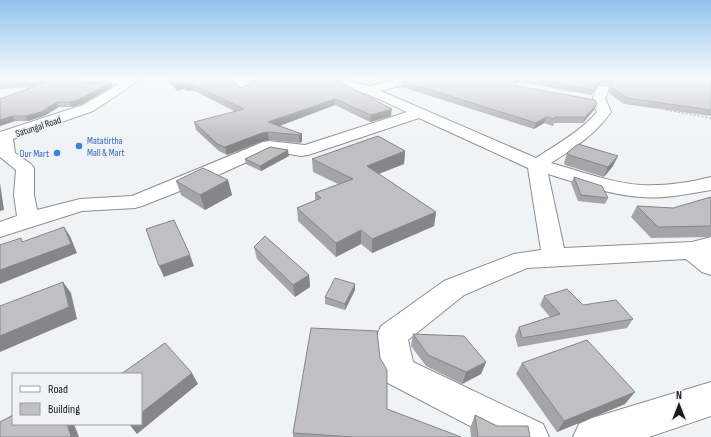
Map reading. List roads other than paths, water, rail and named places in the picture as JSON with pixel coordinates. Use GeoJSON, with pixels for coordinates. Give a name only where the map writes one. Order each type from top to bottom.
{"type":"FeatureCollection","features":[{"type":"Feature","properties":{"kind":"street","name":"Satungal Road"},"geometry":{"type":"LineString","coordinates":[[2,137],[88,108],[104,98]]}},
{"type":"Feature","properties":{"kind":"street"},"geometry":{"type":"LineString","coordinates":[[387,98],[537,165],[607,185],[640,190],[668,192],[711,184]]}},
{"type":"Feature","properties":{"kind":"street"},"geometry":{"type":"LineString","coordinates":[[537,165],[584,135],[598,121],[604,112],[597,98]]}},
{"type":"Feature","properties":{"kind":"street"},"geometry":{"type":"LineString","coordinates":[[0,230],[80,205],[135,202],[198,177],[269,146],[301,151],[308,150],[418,113]]}},
{"type":"Feature","properties":{"kind":"street"},"geometry":{"type":"LineString","coordinates":[[2,137],[7,155],[25,168],[24,195],[28,220]]}},
{"type":"Feature","properties":{"kind":"street"},"geometry":{"type":"LineString","coordinates":[[537,165],[554,257]]}},
{"type":"Feature","properties":{"kind":"street"},"geometry":{"type":"LineString","coordinates":[[530,437],[398,371],[392,334],[454,288],[523,260],[702,248],[711,266]]}},
{"type":"Feature","properties":{"kind":"street"},"geometry":{"type":"LineString","coordinates":[[592,437],[711,398]]}},
{"type":"Feature","properties":{"kind":"place","name":"Matatirtha Mall & Mart"},"geometry":{"type":"Point","coordinates":[79,146]}},
{"type":"Feature","properties":{"kind":"place","name":"Our Mart"},"geometry":{"type":"Point","coordinates":[57,153]}}]}
